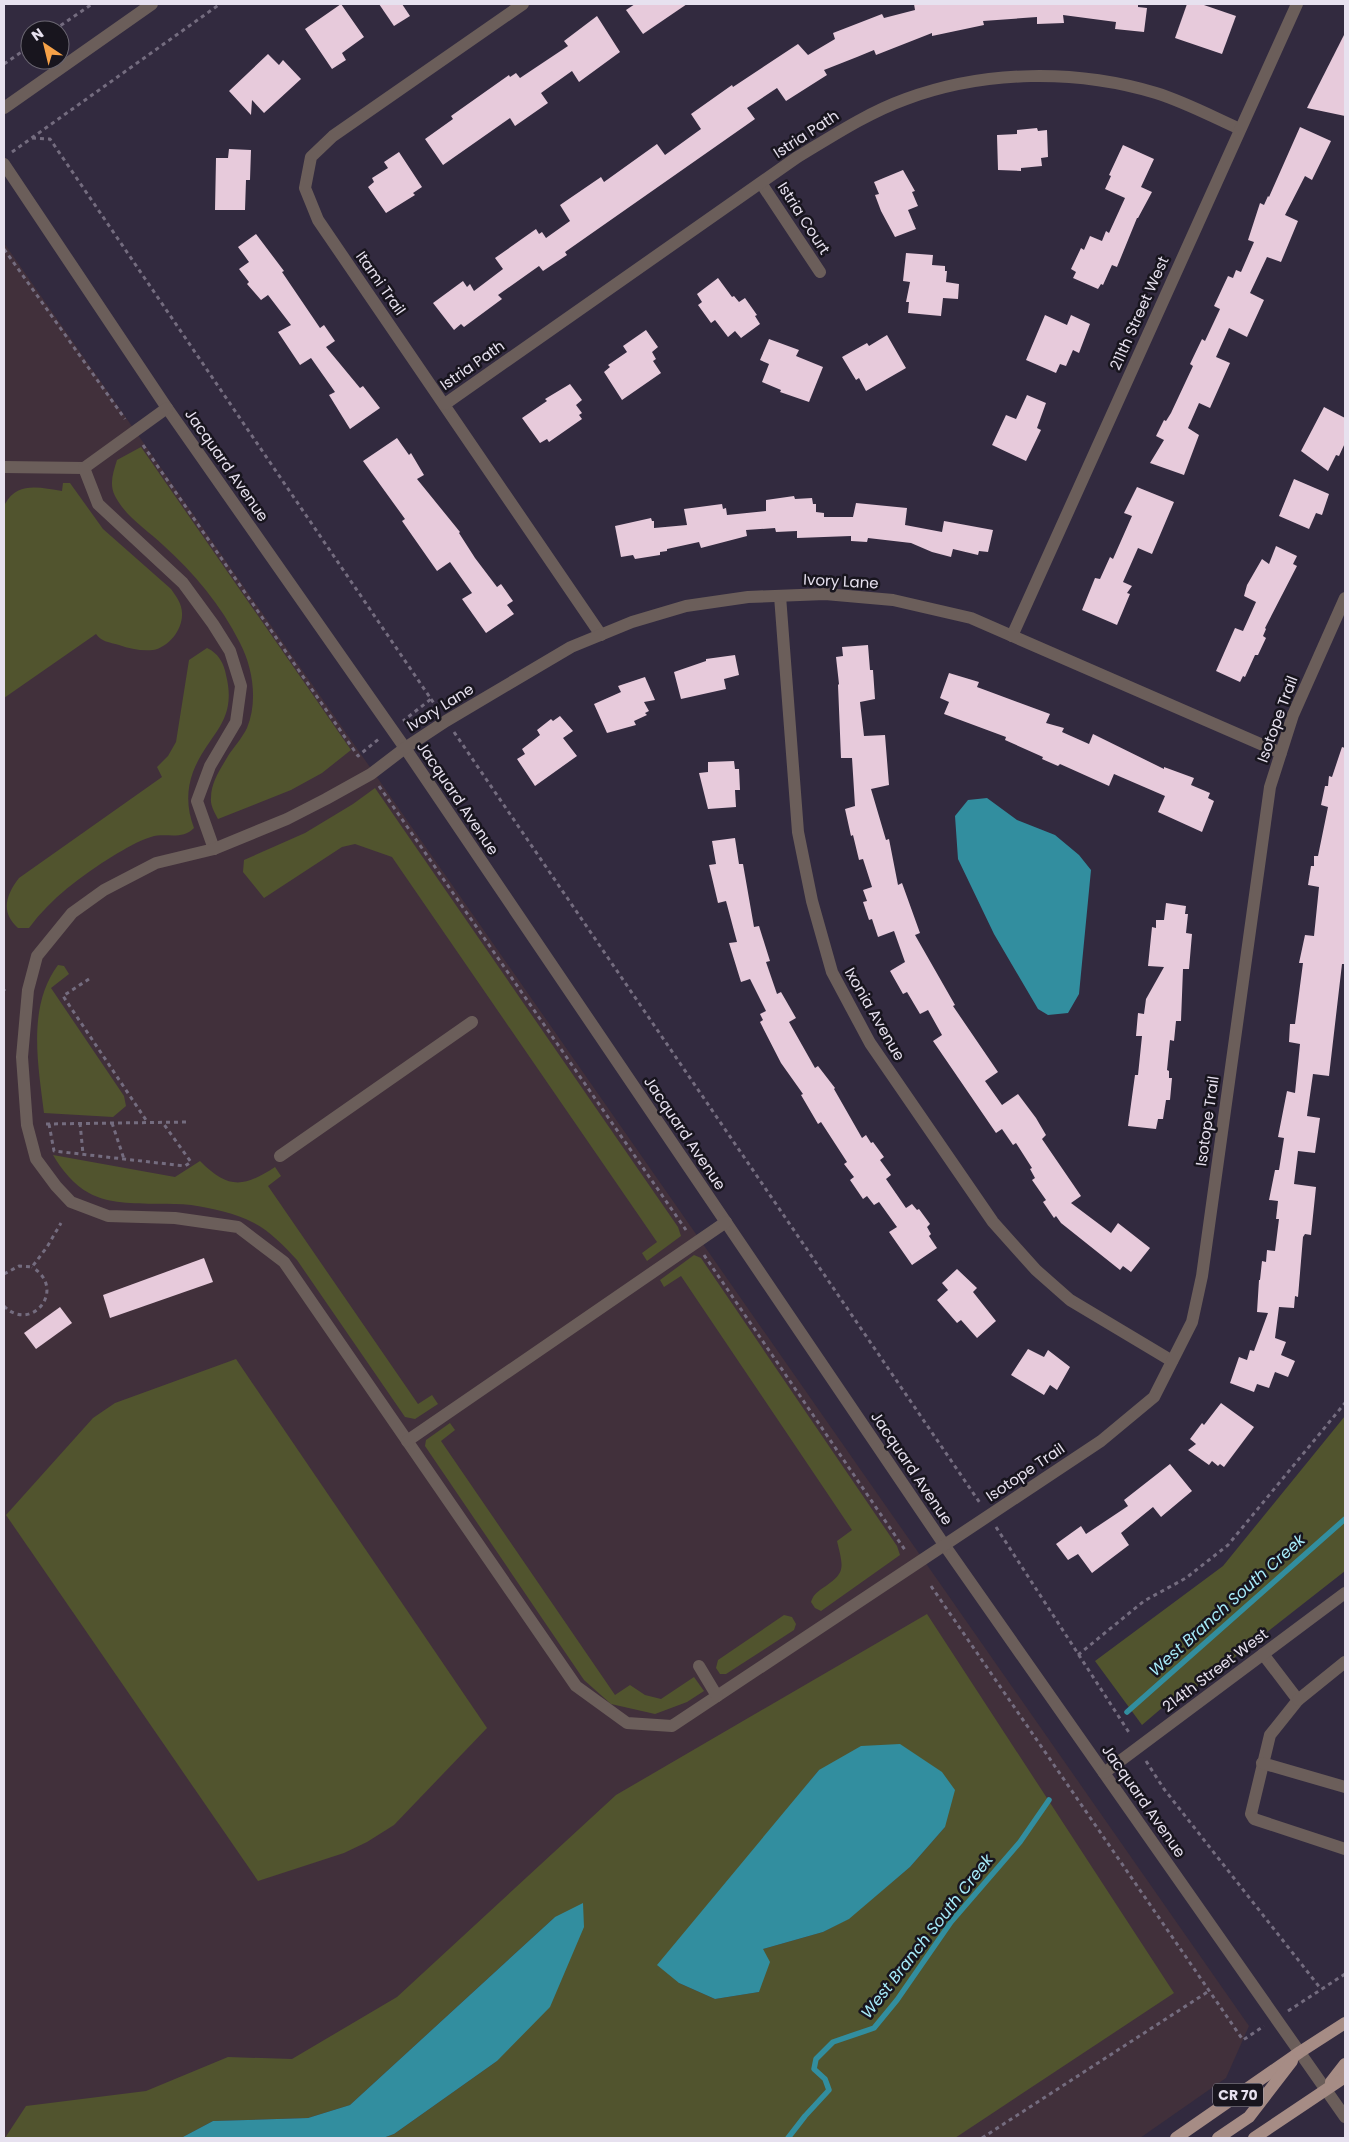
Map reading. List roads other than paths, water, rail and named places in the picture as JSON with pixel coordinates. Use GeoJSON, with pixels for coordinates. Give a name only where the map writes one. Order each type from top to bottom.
{"type":"FeatureCollection","features":[{"type":"Feature","properties":{"kind":"main road","name":"CR 70"},"geometry":{"type":"LineString","coordinates":[[1176,2138],[1345,2023]]}},
{"type":"Feature","properties":{"kind":"main road"},"geometry":{"type":"LineString","coordinates":[[1218,2138],[1249,2117],[1300,2052]]}},
{"type":"Feature","properties":{"kind":"main road"},"geometry":{"type":"LineString","coordinates":[[1326,2089],[1345,2064]]}},
{"type":"Feature","properties":{"kind":"main road","name":"CR 70"},"geometry":{"type":"LineString","coordinates":[[1254,2138],[1345,2077]]}},
{"type":"Feature","properties":{"kind":"street"},"geometry":{"type":"LineString","coordinates":[[4,108],[152,4]]}},
{"type":"Feature","properties":{"kind":"street","name":"Itami Trail"},"geometry":{"type":"LineString","coordinates":[[523,4],[333,136],[311,157],[305,188],[318,220],[601,635]]}},
{"type":"Feature","properties":{"kind":"street","name":"211th Street West"},"geometry":{"type":"LineString","coordinates":[[1012,636],[1297,4]]}},
{"type":"Feature","properties":{"kind":"street","name":"Istria Path"},"geometry":{"type":"LineString","coordinates":[[445,404],[796,158],[853,124],[906,99],[978,80],[1039,76],[1104,82],[1157,94],[1240,129]]}},
{"type":"Feature","properties":{"kind":"street","name":"Jacquard Avenue"},"geometry":{"type":"LineString","coordinates":[[4,164],[167,408],[392,729],[945,1546],[1345,2117]]}},
{"type":"Feature","properties":{"kind":"street","name":"Istria Court"},"geometry":{"type":"LineString","coordinates":[[761,183],[820,272]]}},
{"type":"Feature","properties":{"kind":"street"},"geometry":{"type":"LineString","coordinates":[[4,467],[84,468],[167,408]]}},
{"type":"Feature","properties":{"kind":"street"},"geometry":{"type":"LineString","coordinates":[[84,468],[98,504],[183,583],[213,624],[230,651],[242,686],[236,722],[210,766],[198,801],[214,849]]}},
{"type":"Feature","properties":{"kind":"street","name":"Ivory Lane"},"geometry":{"type":"LineString","coordinates":[[407,1441],[284,1262],[238,1227],[175,1218],[108,1216],[71,1202],[36,1160],[27,1125],[22,1057],[28,990],[37,956],[72,914],[104,890],[156,863],[214,849],[287,819],[326,799],[371,774],[404,748],[446,721],[571,647],[632,622],[686,606],[748,597],[825,594],[893,600],[971,618],[1281,753]]}},
{"type":"Feature","properties":{"kind":"street","name":"Ixonia Avenue"},"geometry":{"type":"LineString","coordinates":[[780,596],[798,832],[812,901],[832,972],[870,1043],[993,1222],[1036,1270],[1070,1300],[1172,1361]]}},
{"type":"Feature","properties":{"kind":"street","name":"Isotope Trail"},"geometry":{"type":"LineString","coordinates":[[407,1441],[576,1686],[627,1723],[672,1726],[1101,1441],[1154,1397],[1192,1322],[1202,1276],[1270,787],[1293,715],[1345,598]]}},
{"type":"Feature","properties":{"kind":"street"},"geometry":{"type":"LineString","coordinates":[[280,1156],[472,1022]]}},
{"type":"Feature","properties":{"kind":"street"},"geometry":{"type":"LineString","coordinates":[[407,1441],[726,1222]]}},
{"type":"Feature","properties":{"kind":"street","name":"214th Street West"},"geometry":{"type":"LineString","coordinates":[[1104,1773],[1345,1593]]}},
{"type":"Feature","properties":{"kind":"street"},"geometry":{"type":"LineString","coordinates":[[1263,1654],[1298,1700]]}},
{"type":"Feature","properties":{"kind":"street"},"geometry":{"type":"LineString","coordinates":[[1345,1662],[1298,1700],[1270,1734],[1251,1814],[1254,1819],[1345,1849]]}},
{"type":"Feature","properties":{"kind":"street"},"geometry":{"type":"LineString","coordinates":[[699,1666],[717,1696]]}},
{"type":"Feature","properties":{"kind":"street"},"geometry":{"type":"LineString","coordinates":[[1262,1763],[1345,1788]]}},
{"type":"Feature","properties":{"kind":"water"},"geometry":{"type":"Polygon","coordinates":[[[987,798],[1017,820],[1055,835],[1079,855],[1091,870],[1079,994],[1068,1013],[1048,1015],[1038,1009],[994,934],[958,859],[955,816],[968,800],[987,798]]]}},
{"type":"Feature","properties":{"kind":"water"},"geometry":{"type":"Polygon","coordinates":[[[900,1744],[942,1772],[955,1790],[945,1827],[910,1867],[849,1919],[823,1932],[763,1949],[770,1962],[759,1992],[715,1999],[679,1983],[657,1965],[819,1770],[861,1746],[900,1744]]]}},
{"type":"Feature","properties":{"kind":"water"},"geometry":{"type":"Polygon","coordinates":[[[583,1903],[584,1927],[550,2007],[497,2061],[394,2134],[383,2138],[181,2138],[213,2121],[308,2118],[350,2105],[555,1917],[583,1903]]]}},
{"type":"Feature","properties":{"kind":"waterway","name":"West Branch South Creek"},"geometry":{"type":"LineString","coordinates":[[1127,1712],[1345,1519]]}},
{"type":"Feature","properties":{"kind":"waterway","name":"West Branch South Creek"},"geometry":{"type":"LineString","coordinates":[[788,2138],[829,2090],[825,2079],[814,2069],[816,2059],[833,2042],[874,2028],[897,2000],[951,1922],[1020,1842],[1049,1800]]}}]}
